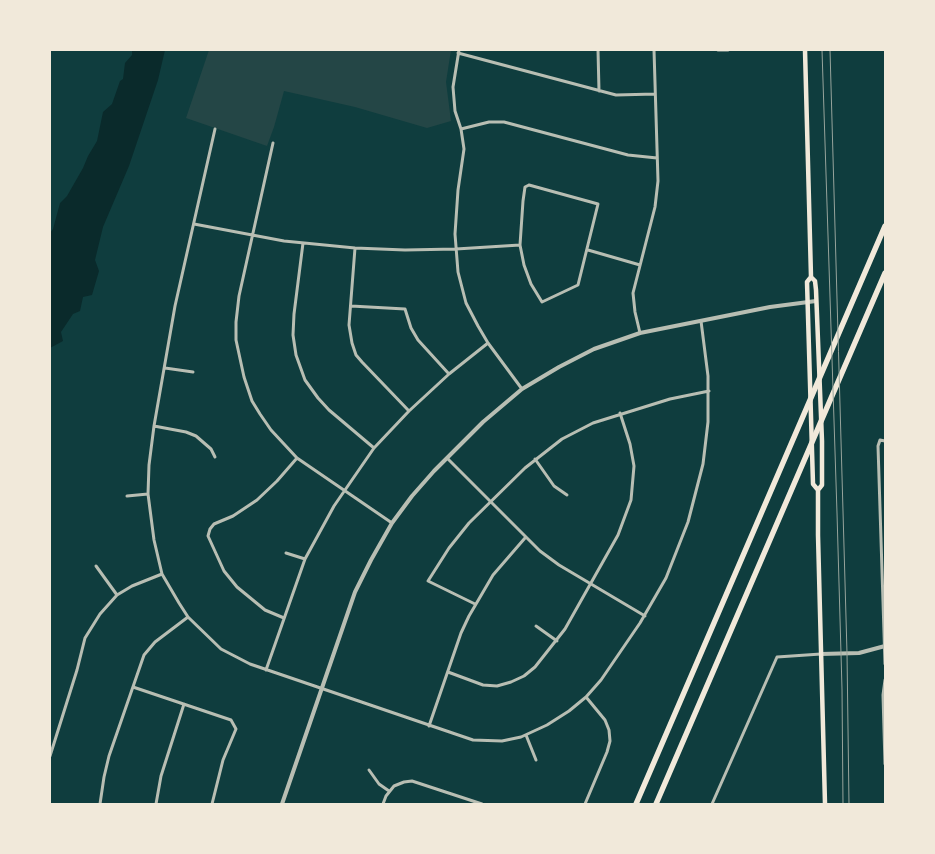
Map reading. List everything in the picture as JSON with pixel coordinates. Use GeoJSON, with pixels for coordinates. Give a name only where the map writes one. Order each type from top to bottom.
{"type":"FeatureCollection","features":[{"type":"Feature","properties":{"kind":"highway"},"geometry":{"type":"LineString","coordinates":[[636,804],[885,226]]}},
{"type":"Feature","properties":{"kind":"highway"},"geometry":{"type":"LineString","coordinates":[[656,804],[885,273]]}},
{"type":"Feature","properties":{"kind":"main road"},"geometry":{"type":"LineString","coordinates":[[805,50],[811,277],[808,282],[808,302],[813,484],[818,490],[820,654],[825,804]]}},
{"type":"Feature","properties":{"kind":"main road"},"geometry":{"type":"LineString","coordinates":[[811,277],[815,282],[816,301],[822,485],[818,490]]}},
{"type":"Feature","properties":{"kind":"street"},"geometry":{"type":"LineString","coordinates":[[598,50],[599,91]]}},
{"type":"Feature","properties":{"kind":"street"},"geometry":{"type":"LineString","coordinates":[[640,333],[633,293],[655,207],[658,181],[654,50]]}},
{"type":"Feature","properties":{"kind":"street"},"geometry":{"type":"LineString","coordinates":[[718,50],[728,50]]}},
{"type":"Feature","properties":{"kind":"street"},"geometry":{"type":"LineString","coordinates":[[522,389],[488,343],[466,303],[458,272],[455,234],[457,198],[464,149],[461,129],[455,111],[452,87],[458,52],[616,95],[655,94]]}},
{"type":"Feature","properties":{"kind":"street"},"geometry":{"type":"LineString","coordinates":[[461,129],[489,122],[504,122],[628,155],[657,158]]}},
{"type":"Feature","properties":{"kind":"street"},"geometry":{"type":"LineString","coordinates":[[215,129],[175,306],[154,426],[149,465],[148,494],[154,540],[162,574],[188,617],[221,649],[250,664],[464,738],[483,742],[502,741],[526,735],[558,718],[586,697],[609,670],[645,616],[672,564],[695,501],[706,441],[709,391],[707,356],[701,321]]}},
{"type":"Feature","properties":{"kind":"street"},"geometry":{"type":"LineString","coordinates":[[273,143],[239,296],[236,322],[239,356],[244,377],[256,408],[271,430],[296,458],[392,523]]}},
{"type":"Feature","properties":{"kind":"street"},"geometry":{"type":"LineString","coordinates":[[529,185],[598,204],[578,285],[542,302],[531,284],[520,245],[525,187],[529,185]]}},
{"type":"Feature","properties":{"kind":"street"},"geometry":{"type":"LineString","coordinates":[[194,224],[253,236],[355,248],[405,250],[520,245]]}},
{"type":"Feature","properties":{"kind":"street"},"geometry":{"type":"LineString","coordinates":[[303,243],[294,314],[293,335],[296,355],[305,380],[318,398],[329,410],[374,448]]}},
{"type":"Feature","properties":{"kind":"street"},"geometry":{"type":"LineString","coordinates":[[355,248],[349,325],[352,343],[356,355],[409,411]]}},
{"type":"Feature","properties":{"kind":"street"},"geometry":{"type":"LineString","coordinates":[[588,250],[640,265]]}},
{"type":"Feature","properties":{"kind":"street"},"geometry":{"type":"LineString","coordinates":[[282,804],[356,592],[371,560],[392,523],[412,496],[483,422],[522,389],[594,349],[640,333],[770,307],[816,301]]}},
{"type":"Feature","properties":{"kind":"street"},"geometry":{"type":"LineString","coordinates":[[351,306],[405,309],[411,328],[418,340],[449,374]]}},
{"type":"Feature","properties":{"kind":"street"},"geometry":{"type":"LineString","coordinates":[[266,670],[305,559],[344,490],[374,448],[409,411],[449,374],[488,343]]}},
{"type":"Feature","properties":{"kind":"street"},"geometry":{"type":"LineString","coordinates":[[165,368],[193,372]]}},
{"type":"Feature","properties":{"kind":"street"},"geometry":{"type":"LineString","coordinates":[[475,604],[428,581],[459,535],[491,500],[535,459],[578,430],[620,413],[670,398],[709,391]]}},
{"type":"Feature","properties":{"kind":"street"},"geometry":{"type":"LineString","coordinates":[[448,672],[483,684],[497,686],[518,679],[530,671],[557,641],[591,584],[628,512],[633,489],[632,455],[620,413]]}},
{"type":"Feature","properties":{"kind":"street"},"geometry":{"type":"LineString","coordinates":[[154,426],[186,432],[196,436],[211,449],[215,458]]}},
{"type":"Feature","properties":{"kind":"street"},"geometry":{"type":"LineString","coordinates":[[885,441],[880,440],[878,446],[883,515],[885,664]]}},
{"type":"Feature","properties":{"kind":"street"},"geometry":{"type":"LineString","coordinates":[[284,618],[265,610],[237,587],[224,571],[208,536],[214,524],[233,516],[257,500],[277,481],[296,458]]}},
{"type":"Feature","properties":{"kind":"street"},"geometry":{"type":"LineString","coordinates":[[447,458],[491,500],[526,538],[559,565],[645,616]]}},
{"type":"Feature","properties":{"kind":"street"},"geometry":{"type":"LineString","coordinates":[[535,459],[554,486],[567,495]]}},
{"type":"Feature","properties":{"kind":"street"},"geometry":{"type":"LineString","coordinates":[[127,496],[148,494]]}},
{"type":"Feature","properties":{"kind":"street"},"geometry":{"type":"LineString","coordinates":[[429,726],[461,633],[475,604],[499,568],[526,538]]}},
{"type":"Feature","properties":{"kind":"street"},"geometry":{"type":"LineString","coordinates":[[286,553],[305,559]]}},
{"type":"Feature","properties":{"kind":"street"},"geometry":{"type":"LineString","coordinates":[[96,566],[117,595]]}},
{"type":"Feature","properties":{"kind":"street"},"geometry":{"type":"LineString","coordinates":[[50,756],[85,638],[100,614],[117,595],[132,586],[162,574]]}},
{"type":"Feature","properties":{"kind":"street"},"geometry":{"type":"LineString","coordinates":[[100,804],[109,756],[144,655],[149,648],[188,617]]}},
{"type":"Feature","properties":{"kind":"street"},"geometry":{"type":"LineString","coordinates":[[536,626],[557,641]]}},
{"type":"Feature","properties":{"kind":"street"},"geometry":{"type":"LineString","coordinates":[[712,804],[777,657],[859,652],[885,646]]}},
{"type":"Feature","properties":{"kind":"street"},"geometry":{"type":"LineString","coordinates":[[885,680],[883,695],[885,764]]}},
{"type":"Feature","properties":{"kind":"street"},"geometry":{"type":"LineString","coordinates":[[133,687],[231,720],[236,729],[223,760],[212,804]]}},
{"type":"Feature","properties":{"kind":"street"},"geometry":{"type":"LineString","coordinates":[[585,804],[610,741],[609,730],[604,720],[586,697]]}},
{"type":"Feature","properties":{"kind":"street"},"geometry":{"type":"LineString","coordinates":[[156,804],[161,776],[184,704]]}},
{"type":"Feature","properties":{"kind":"street"},"geometry":{"type":"LineString","coordinates":[[526,735],[536,760]]}},
{"type":"Feature","properties":{"kind":"street"},"geometry":{"type":"LineString","coordinates":[[369,770],[379,784],[389,791]]}},
{"type":"Feature","properties":{"kind":"street"},"geometry":{"type":"LineString","coordinates":[[383,804],[389,791],[400,783],[415,782],[482,804]]}},
{"type":"Feature","properties":{"kind":"shaded area"},"geometry":{"type":"Polygon","coordinates":[[[132,50],[165,50],[158,80],[129,166],[103,227],[95,260],[99,271],[92,295],[83,297],[80,311],[73,314],[61,332],[63,341],[50,348],[50,233],[53,229],[60,203],[67,196],[97,141],[103,112],[112,104],[120,81],[123,79],[125,63],[132,55],[132,50]]]}},
{"type":"Feature","properties":{"kind":"shaded area"},"geometry":{"type":"Polygon","coordinates":[[[209,50],[451,50],[446,82],[451,121],[427,128],[355,107],[284,91],[267,146],[186,118],[209,50]]]}},
{"type":"Feature","properties":{"kind":"tram line"},"geometry":{"type":"LineString","coordinates":[[822,50],[842,689],[843,804]]}},
{"type":"Feature","properties":{"kind":"railway"},"geometry":{"type":"LineString","coordinates":[[830,50],[847,653],[849,804]]}}]}
